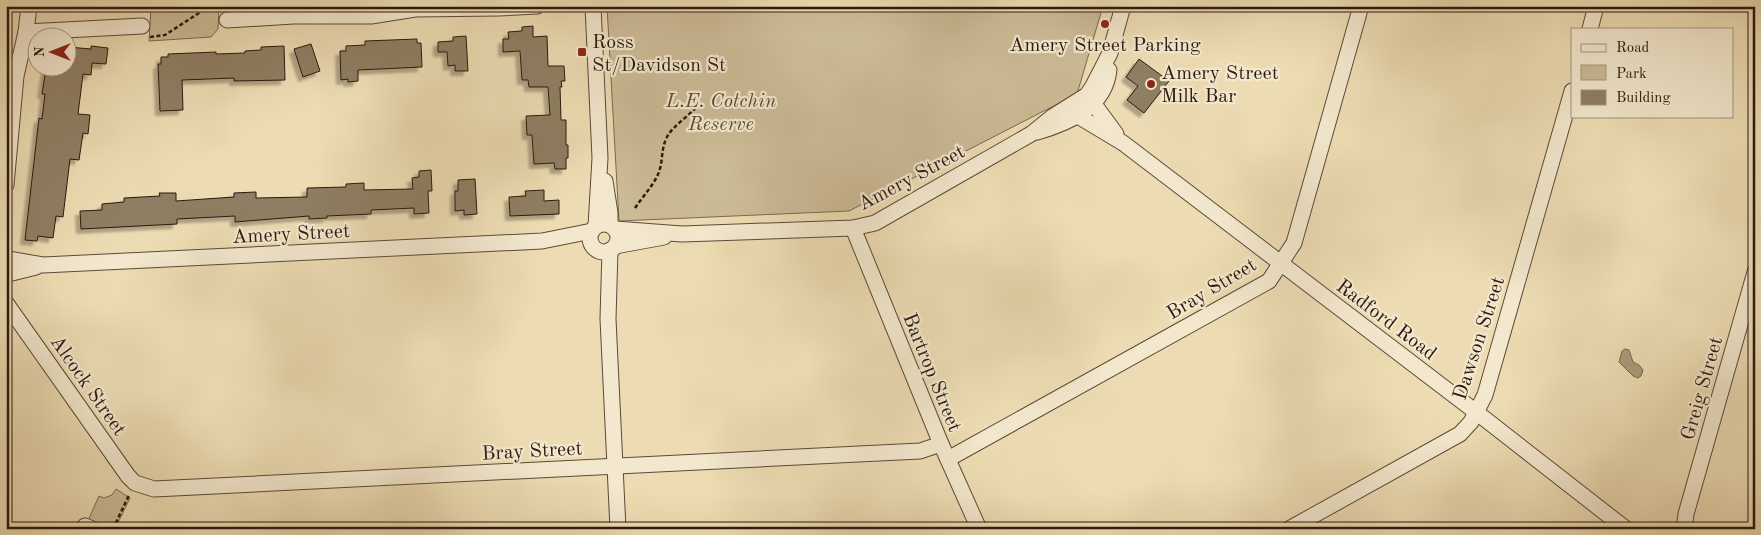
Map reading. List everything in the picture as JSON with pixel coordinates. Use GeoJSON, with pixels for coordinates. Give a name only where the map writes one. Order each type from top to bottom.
{"type":"FeatureCollection","features":[{"type":"Feature","properties":{"kind":"street"},"geometry":{"type":"LineString","coordinates":[[6,184],[16,76],[26,32],[28,6]]}},
{"type":"Feature","properties":{"kind":"street"},"geometry":{"type":"LineString","coordinates":[[227,20],[293,16],[371,16],[415,9],[537,6]]}},
{"type":"Feature","properties":{"kind":"street"},"geometry":{"type":"LineString","coordinates":[[593,6],[603,228]]}},
{"type":"Feature","properties":{"kind":"street","name":"Amery Street"},"geometry":{"type":"LineString","coordinates":[[542,241],[603,228],[682,234],[853,228],[875,223],[1031,134],[1052,117],[1073,112],[1090,100],[1093,86],[1110,52],[1123,6]]}},
{"type":"Feature","properties":{"kind":"street","name":"Bray Street"},"geometry":{"type":"LineString","coordinates":[[948,459],[1269,281],[1294,243],[1361,6]]}},
{"type":"Feature","properties":{"kind":"street"},"geometry":{"type":"LineString","coordinates":[[1590,28],[1596,6]]}},
{"type":"Feature","properties":{"kind":"street"},"geometry":{"type":"LineString","coordinates":[[26,32],[145,32]]}},
{"type":"Feature","properties":{"kind":"street","name":"Dawson Street"},"geometry":{"type":"LineString","coordinates":[[1290,529],[1460,434],[1471,422],[1485,395],[1571,94]]}},
{"type":"Feature","properties":{"kind":"street","name":"Radford Road"},"geometry":{"type":"LineString","coordinates":[[1090,100],[1123,143]]}},
{"type":"Feature","properties":{"kind":"street","name":"Radford Road"},"geometry":{"type":"LineString","coordinates":[[1073,112],[1123,143],[1626,529]]}},
{"type":"Feature","properties":{"kind":"street"},"geometry":{"type":"LineString","coordinates":[[603,228],[618,238],[604,248]]}},
{"type":"Feature","properties":{"kind":"street"},"geometry":{"type":"LineString","coordinates":[[603,228],[590,239],[604,248]]}},
{"type":"Feature","properties":{"kind":"street","name":"Bartrop Street"},"geometry":{"type":"LineString","coordinates":[[853,228],[941,444],[979,529]]}},
{"type":"Feature","properties":{"kind":"street","name":"Amery Street"},"geometry":{"type":"LineString","coordinates":[[7,275],[43,265],[542,241],[604,248],[682,234]]}},
{"type":"Feature","properties":{"kind":"street"},"geometry":{"type":"LineString","coordinates":[[604,248],[618,529]]}},
{"type":"Feature","properties":{"kind":"street"},"geometry":{"type":"LineString","coordinates":[[7,257],[11,266],[7,275]]}},
{"type":"Feature","properties":{"kind":"street","name":"Amery Street"},"geometry":{"type":"LineString","coordinates":[[7,257],[43,265]]}},
{"type":"Feature","properties":{"kind":"street","name":"Greig Street"},"geometry":{"type":"LineString","coordinates":[[1678,529],[1685,521],[1755,272]]}},
{"type":"Feature","properties":{"kind":"street","name":"Alcock Street"},"geometry":{"type":"LineString","coordinates":[[6,295],[17,316]]}},
{"type":"Feature","properties":{"kind":"street","name":"Alcock Street"},"geometry":{"type":"LineString","coordinates":[[6,303],[132,480]]}},
{"type":"Feature","properties":{"kind":"street","name":"Bray Street"},"geometry":{"type":"LineString","coordinates":[[132,480],[154,489],[920,451],[941,444]]}},
{"type":"Feature","properties":{"kind":"path"},"geometry":{"type":"LineString","coordinates":[[145,32],[155,38],[165,35],[202,11],[218,6]]}},
{"type":"Feature","properties":{"kind":"path"},"geometry":{"type":"LineString","coordinates":[[635,208],[651,187],[659,172],[662,151],[667,137],[699,104]]}},
{"type":"Feature","properties":{"kind":"path"},"geometry":{"type":"LineString","coordinates":[[113,529],[132,480]]}},
{"type":"Feature","properties":{"kind":"green space"},"geometry":{"type":"Polygon","coordinates":[[[219,6],[218,29],[211,37],[149,41],[151,9],[219,6]]]}},
{"type":"Feature","properties":{"kind":"green space","name":"L.E. Cotchin Reserve"},"geometry":{"type":"Polygon","coordinates":[[[607,6],[1103,6],[1077,94],[849,211],[619,221],[607,6]]]}},
{"type":"Feature","properties":{"kind":"green space"},"geometry":{"type":"Polygon","coordinates":[[[116,489],[130,498],[115,529],[98,529],[87,523],[99,496],[104,498],[112,495],[116,489]]]}},
{"type":"Feature","properties":{"kind":"shaded area"},"geometry":{"type":"Polygon","coordinates":[[[1625,349],[1629,350],[1633,362],[1643,370],[1638,378],[1633,376],[1619,362],[1622,351],[1625,349]]]}},
{"type":"Feature","properties":{"kind":"building"},"geometry":{"type":"Polygon","coordinates":[[[533,26],[533,37],[547,36],[548,66],[564,66],[565,81],[561,81],[562,87],[560,87],[561,120],[566,120],[566,145],[568,145],[566,169],[555,169],[554,163],[534,164],[532,135],[527,135],[526,116],[550,115],[548,87],[529,87],[528,80],[522,80],[520,51],[503,52],[503,39],[509,39],[508,32],[522,31],[522,27],[533,26]]]}},
{"type":"Feature","properties":{"kind":"building"},"geometry":{"type":"Polygon","coordinates":[[[466,36],[468,71],[455,71],[455,65],[448,66],[447,52],[438,52],[438,42],[453,41],[453,37],[466,36]]]}},
{"type":"Feature","properties":{"kind":"building"},"geometry":{"type":"Polygon","coordinates":[[[417,39],[417,43],[421,43],[422,67],[358,70],[358,81],[348,82],[348,79],[341,80],[340,51],[346,51],[346,46],[365,45],[365,41],[417,39]]]}},
{"type":"Feature","properties":{"kind":"building"},"geometry":{"type":"Polygon","coordinates":[[[311,44],[320,71],[303,77],[294,49],[311,44]]]}},
{"type":"Feature","properties":{"kind":"building"},"geometry":{"type":"Polygon","coordinates":[[[91,46],[108,48],[106,64],[92,63],[91,75],[83,74],[78,114],[90,115],[88,134],[83,133],[79,160],[70,159],[63,217],[56,216],[53,238],[38,236],[37,241],[25,240],[39,118],[42,119],[44,78],[78,78],[78,48],[91,49],[91,46]]]}},
{"type":"Feature","properties":{"kind":"building"},"geometry":{"type":"Polygon","coordinates":[[[284,46],[285,80],[234,81],[234,78],[182,80],[183,110],[160,111],[158,64],[161,64],[161,57],[168,57],[168,54],[245,53],[245,51],[261,50],[261,47],[284,46]]]}},
{"type":"Feature","properties":{"kind":"building","name":"Amery Street Milk Bar"},"geometry":{"type":"Polygon","coordinates":[[[1139,59],[1169,81],[1144,113],[1127,100],[1138,86],[1126,77],[1139,59]]]}},
{"type":"Feature","properties":{"kind":"building"},"geometry":{"type":"Polygon","coordinates":[[[431,170],[432,191],[428,191],[429,213],[414,214],[414,208],[371,210],[371,214],[327,216],[327,218],[309,219],[309,216],[235,222],[235,216],[177,219],[177,224],[81,229],[80,211],[102,210],[102,204],[124,202],[124,198],[160,196],[159,193],[176,193],[176,201],[234,197],[234,193],[256,192],[256,198],[307,197],[307,188],[346,187],[346,184],[364,183],[364,190],[413,189],[412,178],[419,177],[419,171],[431,170]]]}},
{"type":"Feature","properties":{"kind":"building"},"geometry":{"type":"Polygon","coordinates":[[[475,179],[477,214],[464,215],[464,210],[455,211],[455,191],[458,191],[458,180],[475,179]]]}},
{"type":"Feature","properties":{"kind":"building"},"geometry":{"type":"Polygon","coordinates":[[[544,190],[544,201],[559,200],[559,214],[510,216],[509,197],[526,196],[525,191],[544,190]]]}},
{"type":"Feature","properties":{"kind":"place","name":"Amery Street Parking"},"geometry":{"type":"Point","coordinates":[1105,24]}},
{"type":"Feature","properties":{"kind":"place","name":"Ross St/Davidson St"},"geometry":{"type":"Point","coordinates":[582,52]}},
{"type":"Feature","properties":{"kind":"place","name":"Amery Street Milk Bar"},"geometry":{"type":"Point","coordinates":[1151,84]}}]}
